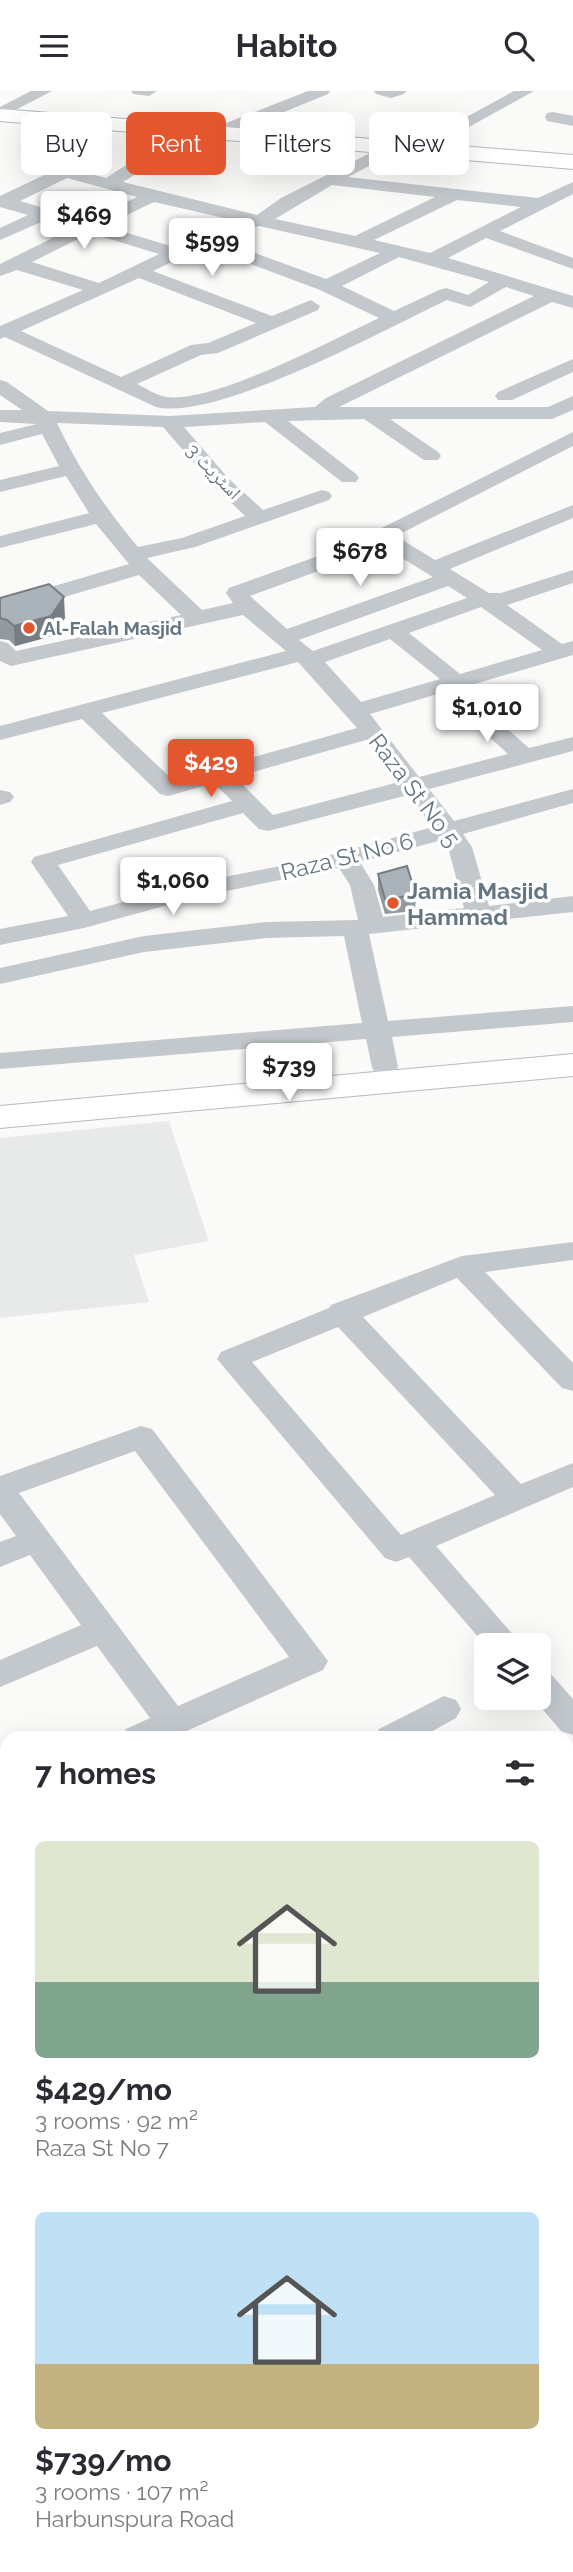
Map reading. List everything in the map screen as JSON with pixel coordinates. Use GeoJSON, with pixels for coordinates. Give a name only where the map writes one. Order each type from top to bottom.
{"type":"FeatureCollection","features":[{"type":"Feature","properties":{"kind":"main road"},"geometry":{"type":"LineString","coordinates":[[0,114],[126,125]]}},
{"type":"Feature","properties":{"kind":"main road"},"geometry":{"type":"LineString","coordinates":[[226,134],[369,145]]}},
{"type":"Feature","properties":{"kind":"main road"},"geometry":{"type":"LineString","coordinates":[[469,153],[573,162]]}},
{"type":"Feature","properties":{"kind":"main road"},"geometry":{"type":"LineString","coordinates":[[0,1117],[77,1102],[573,1049]]}},
{"type":"Feature","properties":{"kind":"main road"},"geometry":{"type":"LineString","coordinates":[[0,1100],[77,1102],[573,1065]]}},
{"type":"Feature","properties":{"kind":"street"},"geometry":{"type":"LineString","coordinates":[[0,114],[44,91]]}},
{"type":"Feature","properties":{"kind":"street"},"geometry":{"type":"LineString","coordinates":[[139,91],[149,91]]}},
{"type":"Feature","properties":{"kind":"street"},"geometry":{"type":"LineString","coordinates":[[226,129],[322,91]]}},
{"type":"Feature","properties":{"kind":"street"},"geometry":{"type":"LineString","coordinates":[[382,91],[398,91]]}},
{"type":"Feature","properties":{"kind":"street"},"geometry":{"type":"LineString","coordinates":[[469,121],[526,91]]}},
{"type":"Feature","properties":{"kind":"street"},"geometry":{"type":"LineString","coordinates":[[553,117],[573,121]]}},
{"type":"Feature","properties":{"kind":"street"},"geometry":{"type":"LineString","coordinates":[[3,331],[212,235],[258,220],[369,159]]}},
{"type":"Feature","properties":{"kind":"street"},"geometry":{"type":"LineString","coordinates":[[108,184],[126,173]]}},
{"type":"Feature","properties":{"kind":"street"},"geometry":{"type":"LineString","coordinates":[[3,202],[59,175]]}},
{"type":"Feature","properties":{"kind":"street"},"geometry":{"type":"LineString","coordinates":[[76,175],[152,196],[432,259],[573,302]]}},
{"type":"Feature","properties":{"kind":"street"},"geometry":{"type":"LineString","coordinates":[[329,180],[544,204]]}},
{"type":"Feature","properties":{"kind":"street"},"geometry":{"type":"LineString","coordinates":[[432,259],[573,187]]}},
{"type":"Feature","properties":{"kind":"street"},"geometry":{"type":"LineString","coordinates":[[357,242],[457,193]]}},
{"type":"Feature","properties":{"kind":"street"},"geometry":{"type":"LineString","coordinates":[[8,267],[152,196]]}},
{"type":"Feature","properties":{"kind":"street"},"geometry":{"type":"LineString","coordinates":[[3,202],[175,253]]}},
{"type":"Feature","properties":{"kind":"street"},"geometry":{"type":"LineString","coordinates":[[0,235],[45,214]]}},
{"type":"Feature","properties":{"kind":"street"},"geometry":{"type":"LineString","coordinates":[[486,232],[570,261]]}},
{"type":"Feature","properties":{"kind":"street"},"geometry":{"type":"LineString","coordinates":[[230,250],[327,286],[394,318]]}},
{"type":"Feature","properties":{"kind":"street"},"geometry":{"type":"LineString","coordinates":[[327,286],[397,251]]}},
{"type":"Feature","properties":{"kind":"street"},"geometry":{"type":"LineString","coordinates":[[8,267],[99,289]]}},
{"type":"Feature","properties":{"kind":"street"},"geometry":{"type":"LineString","coordinates":[[137,271],[273,323]]}},
{"type":"Feature","properties":{"kind":"street"},"geometry":{"type":"LineString","coordinates":[[3,331],[163,403],[177,403],[237,388],[289,367],[446,294],[470,301],[504,281]]}},
{"type":"Feature","properties":{"kind":"street"},"geometry":{"type":"LineString","coordinates":[[319,413],[333,402],[551,295]]}},
{"type":"Feature","properties":{"kind":"street"},"geometry":{"type":"LineString","coordinates":[[121,384],[198,349],[211,349],[311,306]]}},
{"type":"Feature","properties":{"kind":"street"},"geometry":{"type":"LineString","coordinates":[[505,396],[573,365]]}},
{"type":"Feature","properties":{"kind":"street"},"geometry":{"type":"LineString","coordinates":[[0,386],[45,422],[101,516],[138,561],[197,618]]}},
{"type":"Feature","properties":{"kind":"street"},"geometry":{"type":"LineString","coordinates":[[0,417],[45,422],[123,418],[169,422],[319,413],[552,413],[568,410]]}},
{"type":"Feature","properties":{"kind":"street"},"geometry":{"type":"LineString","coordinates":[[368,412],[431,456]]}},
{"type":"Feature","properties":{"kind":"street"},"geometry":{"type":"LineString","coordinates":[[269,416],[349,478]]}},
{"type":"Feature","properties":{"kind":"street"},"geometry":{"type":"LineString","coordinates":[[0,439],[45,422]]}},
{"type":"Feature","properties":{"kind":"street","name":"اسٹریٹ 3"},"geometry":{"type":"LineString","coordinates":[[169,422],[222,483],[260,518]]}},
{"type":"Feature","properties":{"kind":"street"},"geometry":{"type":"LineString","coordinates":[[566,650],[381,536],[573,438]]}},
{"type":"Feature","properties":{"kind":"street"},"geometry":{"type":"LineString","coordinates":[[0,486],[71,469]]}},
{"type":"Feature","properties":{"kind":"street"},"geometry":{"type":"LineString","coordinates":[[0,609],[322,496]]}},
{"type":"Feature","properties":{"kind":"street"},"geometry":{"type":"LineString","coordinates":[[283,638],[443,573],[573,511]]}},
{"type":"Feature","properties":{"kind":"street"},"geometry":{"type":"LineString","coordinates":[[0,542],[101,516]]}},
{"type":"Feature","properties":{"kind":"street"},"geometry":{"type":"LineString","coordinates":[[0,648],[11,659],[247,607],[237,593],[386,539]]}},
{"type":"Feature","properties":{"kind":"street"},"geometry":{"type":"LineString","coordinates":[[0,733],[306,657],[393,631],[484,599],[503,600],[573,576]]}},
{"type":"Feature","properties":{"kind":"street","name":"Raza St No 5"},"geometry":{"type":"LineString","coordinates":[[247,607],[306,657],[356,711],[460,847],[478,913]]}},
{"type":"Feature","properties":{"kind":"street"},"geometry":{"type":"LineString","coordinates":[[393,631],[451,683],[525,757]]}},
{"type":"Feature","properties":{"kind":"street"},"geometry":{"type":"LineString","coordinates":[[356,711],[566,650]]}},
{"type":"Feature","properties":{"kind":"street"},"geometry":{"type":"LineString","coordinates":[[88,712],[169,789],[371,731]]}},
{"type":"Feature","properties":{"kind":"street"},"geometry":{"type":"LineString","coordinates":[[218,774],[268,824],[573,744]]}},
{"type":"Feature","properties":{"kind":"street","name":"Raza St No 6"},"geometry":{"type":"LineString","coordinates":[[0,937],[345,859],[573,796]]}},
{"type":"Feature","properties":{"kind":"street"},"geometry":{"type":"LineString","coordinates":[[84,920],[43,862],[248,804]]}},
{"type":"Feature","properties":{"kind":"street"},"geometry":{"type":"LineString","coordinates":[[345,859],[362,885],[363,927],[375,1028],[385,1067]]}},
{"type":"Feature","properties":{"kind":"street"},"geometry":{"type":"LineString","coordinates":[[0,976],[145,944],[266,930],[363,927],[573,904]]}},
{"type":"Feature","properties":{"kind":"street"},"geometry":{"type":"LineString","coordinates":[[0,1061],[375,1028],[573,1014]]}},
{"type":"Feature","properties":{"kind":"street"},"geometry":{"type":"LineString","coordinates":[[573,1251],[461,1265],[232,1359],[396,1550],[573,1473]]}},
{"type":"Feature","properties":{"kind":"street"},"geometry":{"type":"LineString","coordinates":[[461,1265],[573,1381]]}},
{"type":"Feature","properties":{"kind":"street"},"geometry":{"type":"LineString","coordinates":[[341,1312],[515,1497]]}},
{"type":"Feature","properties":{"kind":"street"},"geometry":{"type":"LineString","coordinates":[[542,1348],[573,1343]]}},
{"type":"Feature","properties":{"kind":"street"},"geometry":{"type":"LineString","coordinates":[[154,1731],[172,1723],[311,1661],[152,1432],[0,1490],[172,1723]]}},
{"type":"Feature","properties":{"kind":"street"},"geometry":{"type":"LineString","coordinates":[[0,1555],[36,1540]]}},
{"type":"Feature","properties":{"kind":"street"},"geometry":{"type":"LineString","coordinates":[[414,1542],[494,1633]]}},
{"type":"Feature","properties":{"kind":"street"},"geometry":{"type":"LineString","coordinates":[[0,1674],[103,1629]]}},
{"type":"Feature","properties":{"kind":"street"},"geometry":{"type":"LineString","coordinates":[[551,1697],[573,1722]]}},
{"type":"Feature","properties":{"kind":"street"},"geometry":{"type":"LineString","coordinates":[[404,1731],[444,1709]]}},
{"type":"Feature","properties":{"kind":"shaded area"},"geometry":{"type":"Polygon","coordinates":[[[169,1121],[209,1241],[134,1255],[149,1302],[0,1318],[0,1138],[169,1121]]]}},
{"type":"Feature","properties":{"kind":"building"},"geometry":{"type":"Polygon","coordinates":[[[49,584],[64,597],[51,616],[14,626],[0,618],[0,598],[49,584]]]}},
{"type":"Feature","properties":{"kind":"building"},"geometry":{"type":"Polygon","coordinates":[[[407,866],[416,895],[385,899],[378,874],[407,866]]]}},
{"type":"Feature","properties":{"kind":"place","name":"Al-Falah Masjid"},"geometry":{"type":"Point","coordinates":[29,628]}},
{"type":"Feature","properties":{"kind":"place","name":"Jamia Masjid Hammad"},"geometry":{"type":"Point","coordinates":[393,903]}}]}
